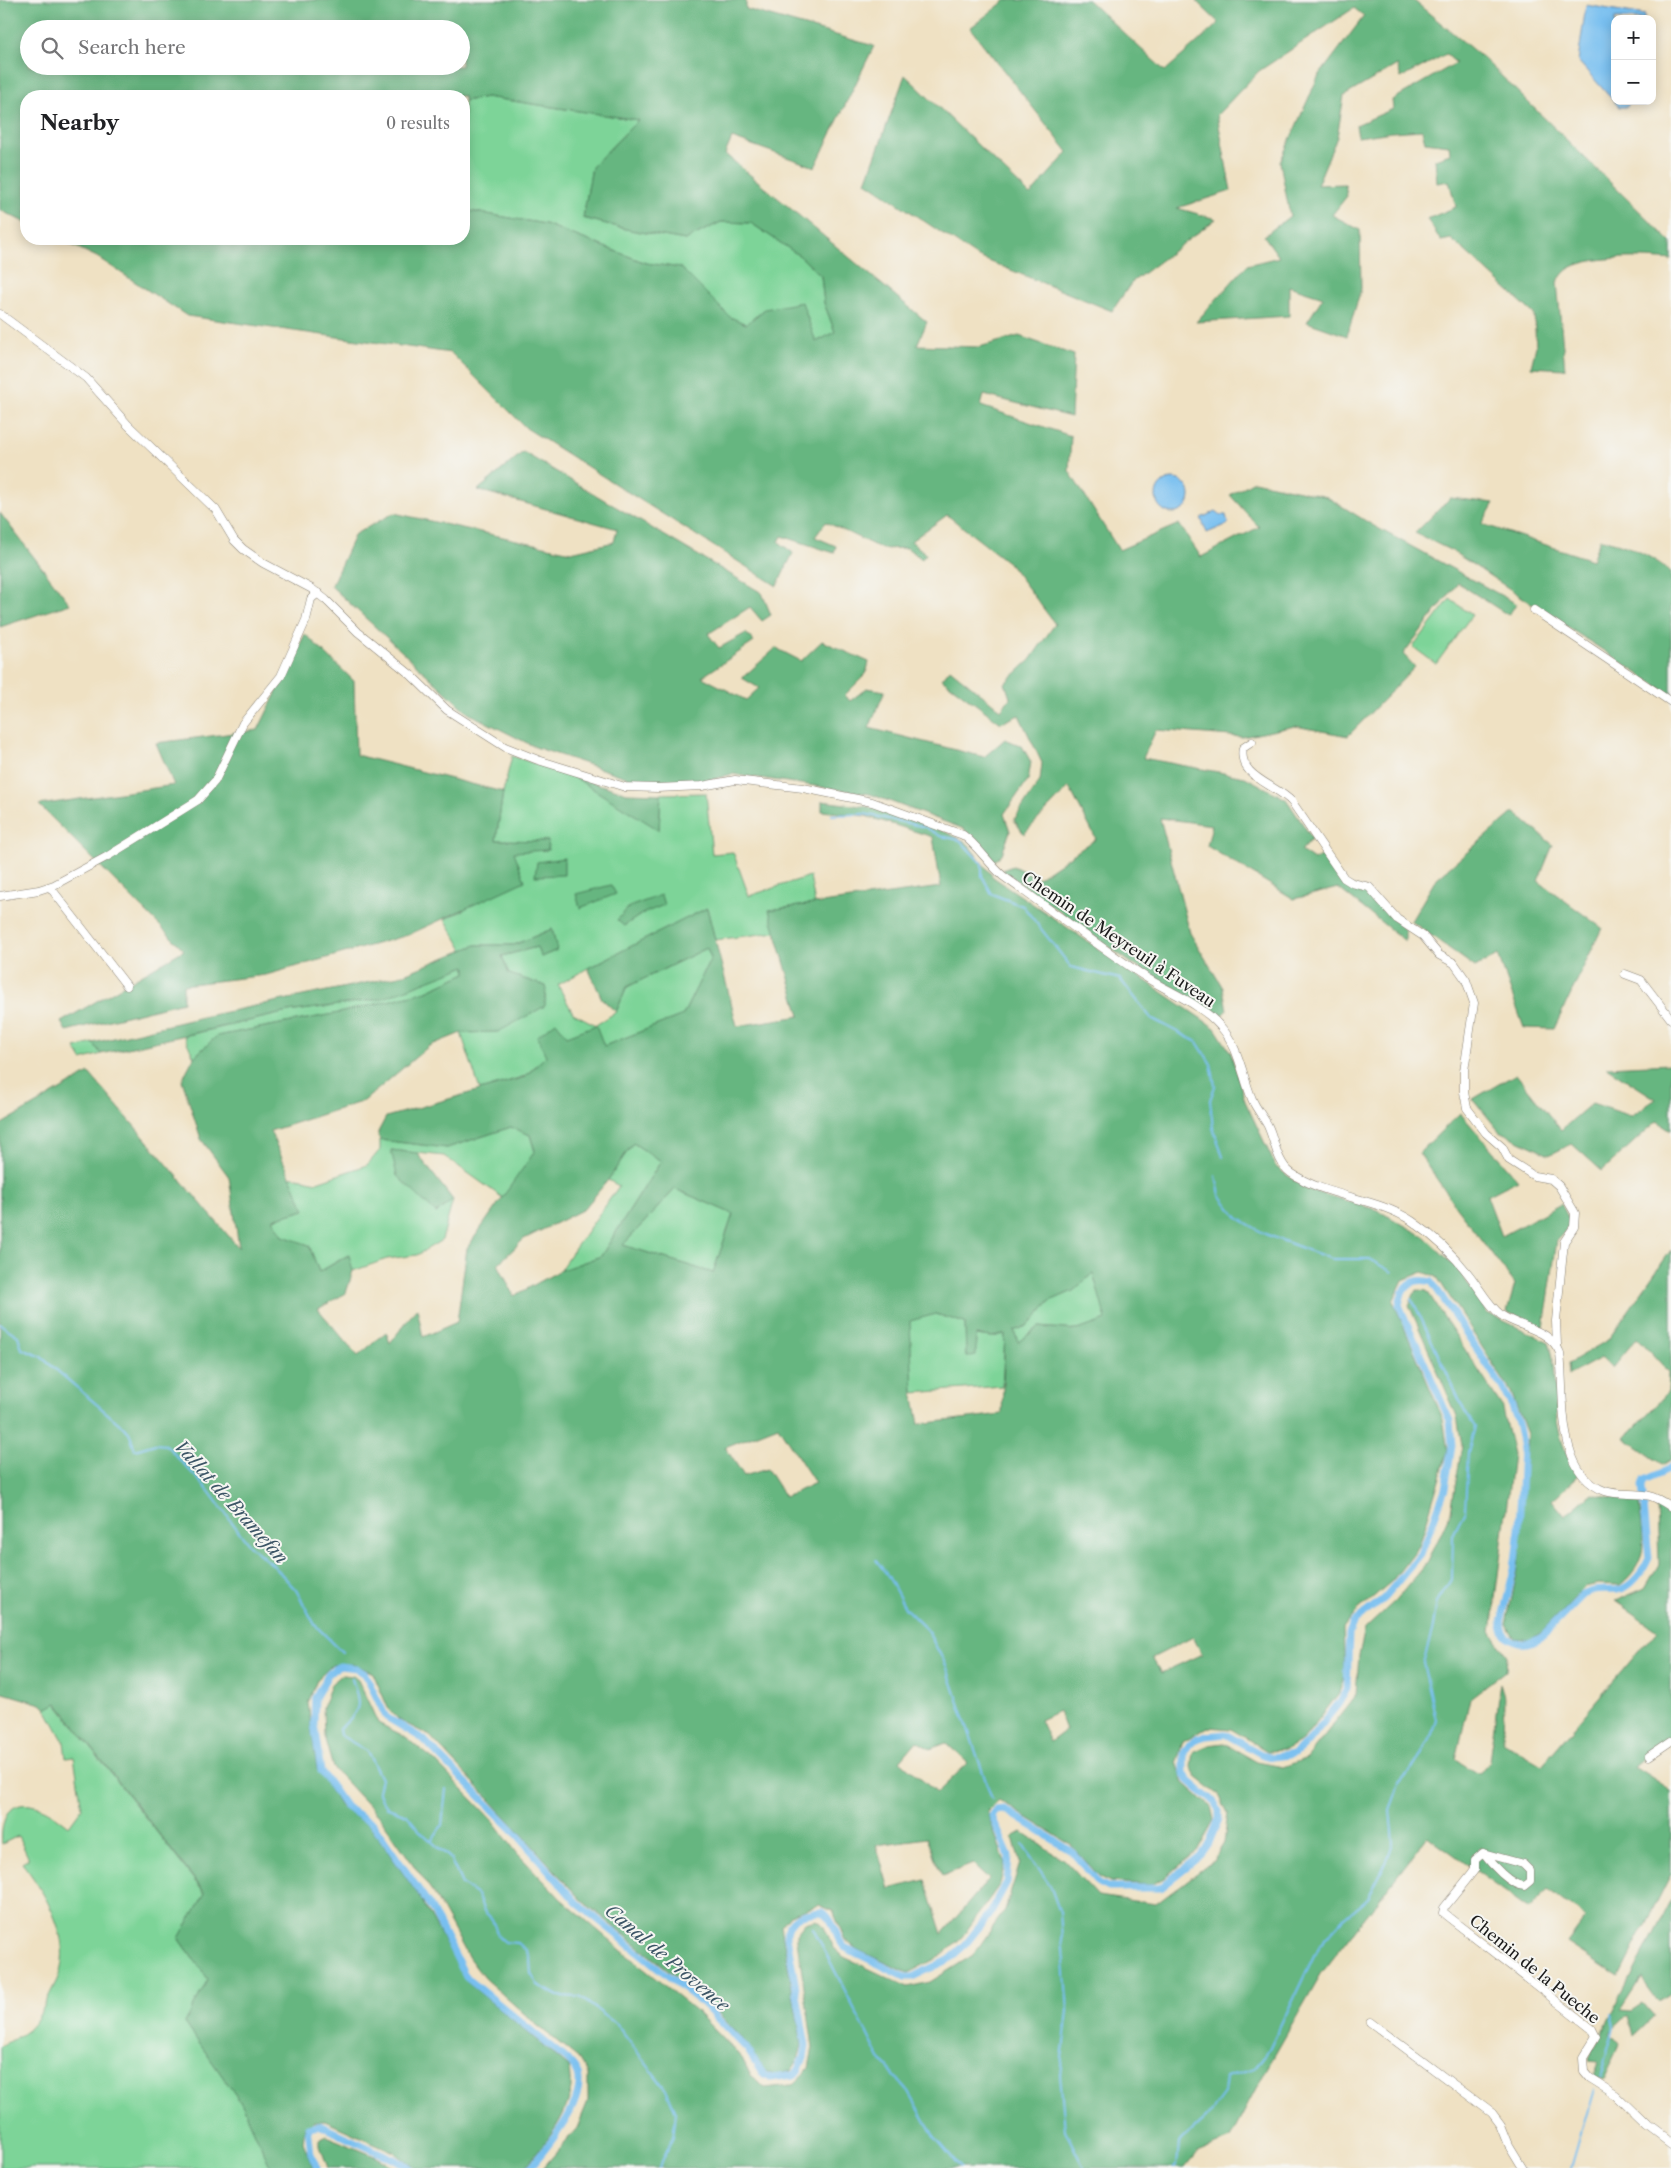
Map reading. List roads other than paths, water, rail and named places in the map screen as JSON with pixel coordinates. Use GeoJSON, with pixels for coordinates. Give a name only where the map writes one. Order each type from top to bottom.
{"type":"FeatureCollection","features":[{"type":"Feature","properties":{"kind":"street","name":"Chemin de Meyreuil à Fuveau"},"geometry":{"type":"LineString","coordinates":[[0,314],[86,378],[128,425],[216,510],[234,540],[243,549],[263,563],[318,593],[358,632],[411,676],[447,710],[490,738],[538,760],[609,783],[633,788],[702,786],[735,780],[812,790],[872,802],[963,834],[971,840],[984,858],[1003,876],[1147,978],[1203,1011],[1219,1025],[1234,1049],[1252,1098],[1268,1126],[1283,1164],[1289,1171],[1319,1188],[1384,1208],[1409,1220],[1432,1236],[1452,1255],[1494,1309],[1514,1322],[1544,1334],[1557,1345]]}},
{"type":"Feature","properties":{"kind":"street"},"geometry":{"type":"LineString","coordinates":[[0,896],[50,887],[108,856],[188,807],[207,790],[215,781],[243,724],[275,685],[287,666],[306,620],[311,599],[318,593]]}},
{"type":"Feature","properties":{"kind":"street"},"geometry":{"type":"LineString","coordinates":[[1534,610],[1671,702]]}},
{"type":"Feature","properties":{"kind":"street"},"geometry":{"type":"LineString","coordinates":[[1252,742],[1243,748],[1242,753],[1252,776],[1284,793],[1344,878],[1352,883],[1369,887],[1397,919],[1423,936],[1439,955],[1454,964],[1466,980],[1474,1003],[1464,1071],[1464,1092],[1467,1108],[1486,1133],[1502,1147],[1509,1160],[1534,1176],[1551,1179],[1559,1186],[1574,1213],[1574,1227],[1564,1242],[1556,1321],[1557,1345],[1561,1363],[1565,1430],[1572,1456],[1586,1478],[1595,1486],[1605,1491],[1652,1497],[1671,1506]]}},
{"type":"Feature","properties":{"kind":"street"},"geometry":{"type":"LineString","coordinates":[[50,887],[127,986]]}},
{"type":"Feature","properties":{"kind":"street"},"geometry":{"type":"LineString","coordinates":[[1625,974],[1640,980],[1671,1019]]}},
{"type":"Feature","properties":{"kind":"street"},"geometry":{"type":"LineString","coordinates":[[1650,1756],[1671,1741]]}},
{"type":"Feature","properties":{"kind":"street"},"geometry":{"type":"LineString","coordinates":[[1483,1853],[1523,1864],[1530,1871],[1530,1881],[1524,1886],[1518,1885],[1492,1866],[1483,1853]]}},
{"type":"Feature","properties":{"kind":"street","name":"Chemin de la Pueche"},"geometry":{"type":"LineString","coordinates":[[1483,1853],[1475,1860],[1472,1874],[1444,1908],[1443,1913],[1592,2029],[1596,2037],[1583,2058],[1584,2072],[1590,2079],[1617,2096],[1647,2125],[1671,2143]]}},
{"type":"Feature","properties":{"kind":"street"},"geometry":{"type":"LineString","coordinates":[[1370,2022],[1492,2113],[1501,2125],[1509,2145],[1523,2168]]}},
{"type":"Feature","properties":{"kind":"water"},"geometry":{"type":"Polygon","coordinates":[[[1586,5],[1645,15],[1611,15],[1611,98],[1578,61],[1586,5]]]}},
{"type":"Feature","properties":{"kind":"water"},"geometry":{"type":"Polygon","coordinates":[[[1617,105],[1628,105],[1627,107],[1619,107],[1617,105]]]}},
{"type":"Feature","properties":{"kind":"water"},"geometry":{"type":"Polygon","coordinates":[[[1173,479],[1180,480],[1185,484],[1189,489],[1189,503],[1185,508],[1180,512],[1173,513],[1166,512],[1161,508],[1157,503],[1156,496],[1157,489],[1161,484],[1166,480],[1173,479]]]}},
{"type":"Feature","properties":{"kind":"water"},"geometry":{"type":"Polygon","coordinates":[[[1216,511],[1221,515],[1226,515],[1228,524],[1207,533],[1201,518],[1216,511]]]}},
{"type":"Feature","properties":{"kind":"waterway"},"geometry":{"type":"LineString","coordinates":[[832,815],[865,814],[925,827],[940,836],[960,840],[982,864],[982,876],[992,894],[1023,906],[1071,967],[1120,979],[1151,1018],[1197,1042],[1211,1064],[1215,1086],[1210,1100],[1213,1128],[1223,1157]]}},
{"type":"Feature","properties":{"kind":"waterway"},"geometry":{"type":"LineString","coordinates":[[1216,1176],[1220,1195],[1238,1218],[1265,1234],[1332,1259],[1369,1259],[1392,1272]]}},
{"type":"Feature","properties":{"kind":"waterway","name":"Canal de Provence"},"geometry":{"type":"LineString","coordinates":[[530,2168],[555,2137],[571,2111],[579,2086],[578,2074],[568,2060],[466,1977],[431,1907],[373,1824],[346,1807],[321,1771],[314,1724],[315,1698],[328,1675],[334,1669],[340,1666],[356,1668],[365,1674],[386,1717],[423,1739],[514,1831],[577,1903],[702,2003],[747,2049],[764,2075],[771,2078],[793,2075],[798,2071],[804,2058],[806,2046],[787,1936],[790,1924],[798,1917],[809,1913],[822,1912],[832,1923],[844,1947],[905,1977],[912,1977],[948,1960],[965,1945],[991,1912],[1007,1882],[1009,1856],[992,1816],[996,1810],[1004,1809],[1071,1851],[1099,1883],[1109,1888],[1160,1888],[1200,1856],[1209,1843],[1219,1819],[1219,1810],[1214,1802],[1188,1780],[1184,1772],[1184,1753],[1189,1745],[1194,1740],[1206,1736],[1225,1734],[1261,1754],[1272,1757],[1289,1755],[1295,1753],[1308,1742],[1339,1703],[1347,1689],[1349,1634],[1354,1622],[1384,1598],[1421,1554],[1445,1489],[1452,1446],[1450,1421],[1399,1305],[1403,1292],[1410,1284],[1419,1281],[1432,1282],[1502,1387],[1512,1406],[1519,1427],[1523,1449],[1519,1529],[1514,1569],[1501,1622],[1503,1630],[1512,1640],[1523,1643],[1536,1640],[1543,1636],[1583,1595],[1596,1591],[1622,1589],[1632,1583],[1649,1558],[1642,1486],[1644,1480],[1671,1468]]}},
{"type":"Feature","properties":{"kind":"waterway"},"geometry":{"type":"LineString","coordinates":[[1174,2168],[1177,2165],[1179,2143],[1207,2117],[1224,2094],[1226,2077],[1254,2068],[1269,2050],[1318,1947],[1342,1920],[1368,1898],[1386,1863],[1393,1843],[1390,1810],[1399,1783],[1415,1765],[1432,1734],[1436,1719],[1423,1663],[1432,1632],[1437,1602],[1452,1578],[1453,1535],[1465,1511],[1468,1452],[1475,1427],[1465,1412],[1412,1299]]}},
{"type":"Feature","properties":{"kind":"waterway","name":"Vallat de Bramefan"},"geometry":{"type":"LineString","coordinates":[[0,1324],[18,1336],[22,1349],[40,1356],[129,1432],[135,1450],[155,1444],[166,1445],[208,1490],[249,1545],[273,1565],[296,1590],[315,1625],[342,1652]]}},
{"type":"Feature","properties":{"kind":"waterway"},"geometry":{"type":"LineString","coordinates":[[876,1560],[888,1576],[905,1608],[927,1630],[946,1665],[992,1799]]}},
{"type":"Feature","properties":{"kind":"waterway","name":"Vallat de Bramefan"},"geometry":{"type":"LineString","coordinates":[[352,1679],[358,1707],[352,1717],[339,1729],[340,1735],[367,1751],[381,1779],[378,1791],[388,1808],[407,1815],[419,1830],[450,1858],[462,1884],[477,1895],[484,1911],[492,1919],[498,1936],[505,1942],[518,1943],[526,1950],[530,1959],[531,1974],[538,1985],[558,1996],[580,1997],[616,2024],[667,2091],[676,2113],[673,2137],[659,2168]]}},
{"type":"Feature","properties":{"kind":"waterway"},"geometry":{"type":"LineString","coordinates":[[432,1840],[442,1825],[446,1789]]}},
{"type":"Feature","properties":{"kind":"waterway"},"geometry":{"type":"LineString","coordinates":[[1022,1844],[1050,1885],[1060,1913],[1068,2011],[1060,2074],[1065,2130],[1084,2168]]}},
{"type":"Feature","properties":{"kind":"waterway"},"geometry":{"type":"LineString","coordinates":[[813,1928],[880,2059],[907,2089],[934,2136],[961,2168]]}},
{"type":"Feature","properties":{"kind":"waterway"},"geometry":{"type":"LineString","coordinates":[[1600,2077],[1614,2027],[1611,2014]]}},
{"type":"Feature","properties":{"kind":"waterway"},"geometry":{"type":"LineString","coordinates":[[1571,2168],[1594,2089]]}},
{"type":"Feature","properties":{"kind":"waterway","name":"Canal de Provence"},"geometry":{"type":"LineString","coordinates":[[317,2168],[311,2154],[308,2127],[319,2125],[409,2168]]}}]}
